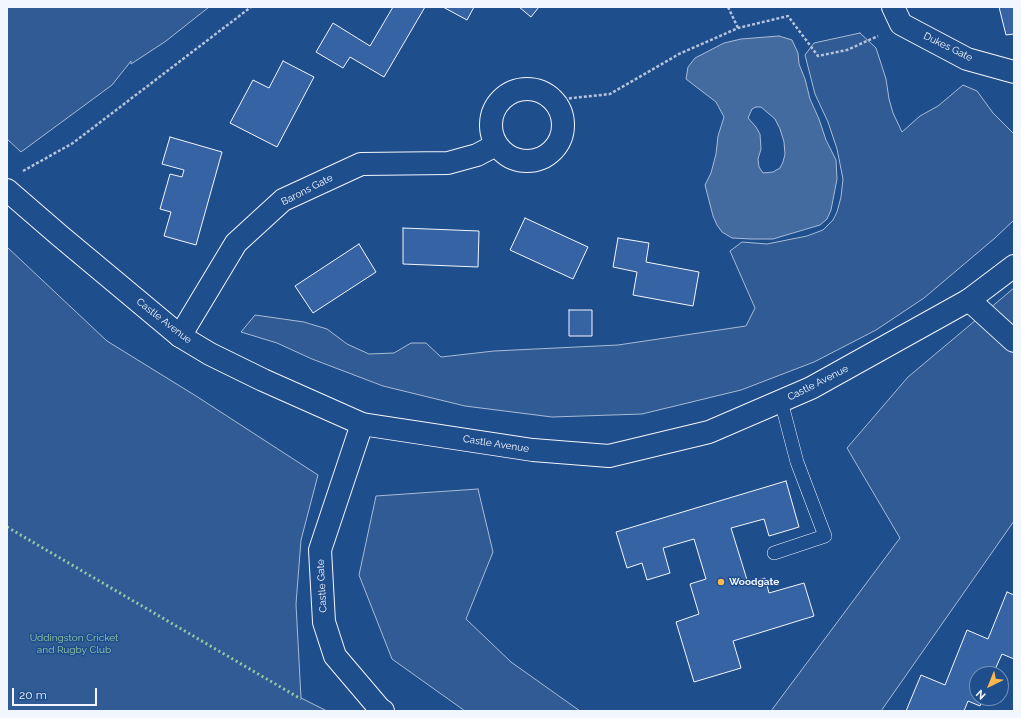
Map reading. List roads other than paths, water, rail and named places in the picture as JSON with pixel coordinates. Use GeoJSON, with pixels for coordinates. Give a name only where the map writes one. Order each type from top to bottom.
{"type":"FeatureCollection","features":[{"type":"Feature","properties":{"kind":"street","name":"Dukes Gate"},"geometry":{"type":"LineString","coordinates":[[897,15],[967,59],[1014,72]]}},
{"type":"Feature","properties":{"kind":"street"},"geometry":{"type":"LineString","coordinates":[[532,89],[544,93],[554,100],[562,113],[564,126],[561,139],[555,150],[545,158],[528,162],[516,160],[505,154],[496,145],[493,139],[491,126],[493,114],[499,103],[508,94],[519,90],[532,89]]}},
{"type":"Feature","properties":{"kind":"street","name":"Barons Gate"},"geometry":{"type":"LineString","coordinates":[[180,336],[236,243],[283,200],[361,164],[448,163],[477,155],[496,145]]}},
{"type":"Feature","properties":{"kind":"street","name":"Castle Avenue"},"geometry":{"type":"LineString","coordinates":[[7,190],[180,336],[210,354],[262,380],[362,424],[533,450],[609,456],[709,432],[812,388],[969,300],[1014,266]]}},
{"type":"Feature","properties":{"kind":"street"},"geometry":{"type":"LineString","coordinates":[[969,300],[1014,341]]}},
{"type":"Feature","properties":{"kind":"street","name":"Castle Gate"},"geometry":{"type":"LineString","coordinates":[[362,424],[320,550],[324,622],[335,656],[380,710],[383,711]]}},
{"type":"Feature","properties":{"kind":"lane"},"geometry":{"type":"LineString","coordinates":[[774,553],[825,536],[797,462],[781,401]]}},
{"type":"Feature","properties":{"kind":"place","name":"Woodgate"},"geometry":{"type":"Point","coordinates":[721,582]}},
{"type":"Feature","properties":{"kind":"park label","name":"Uddingston Cricket and Rugby Club"},"geometry":{"type":"Point","coordinates":[74,644]}}]}
